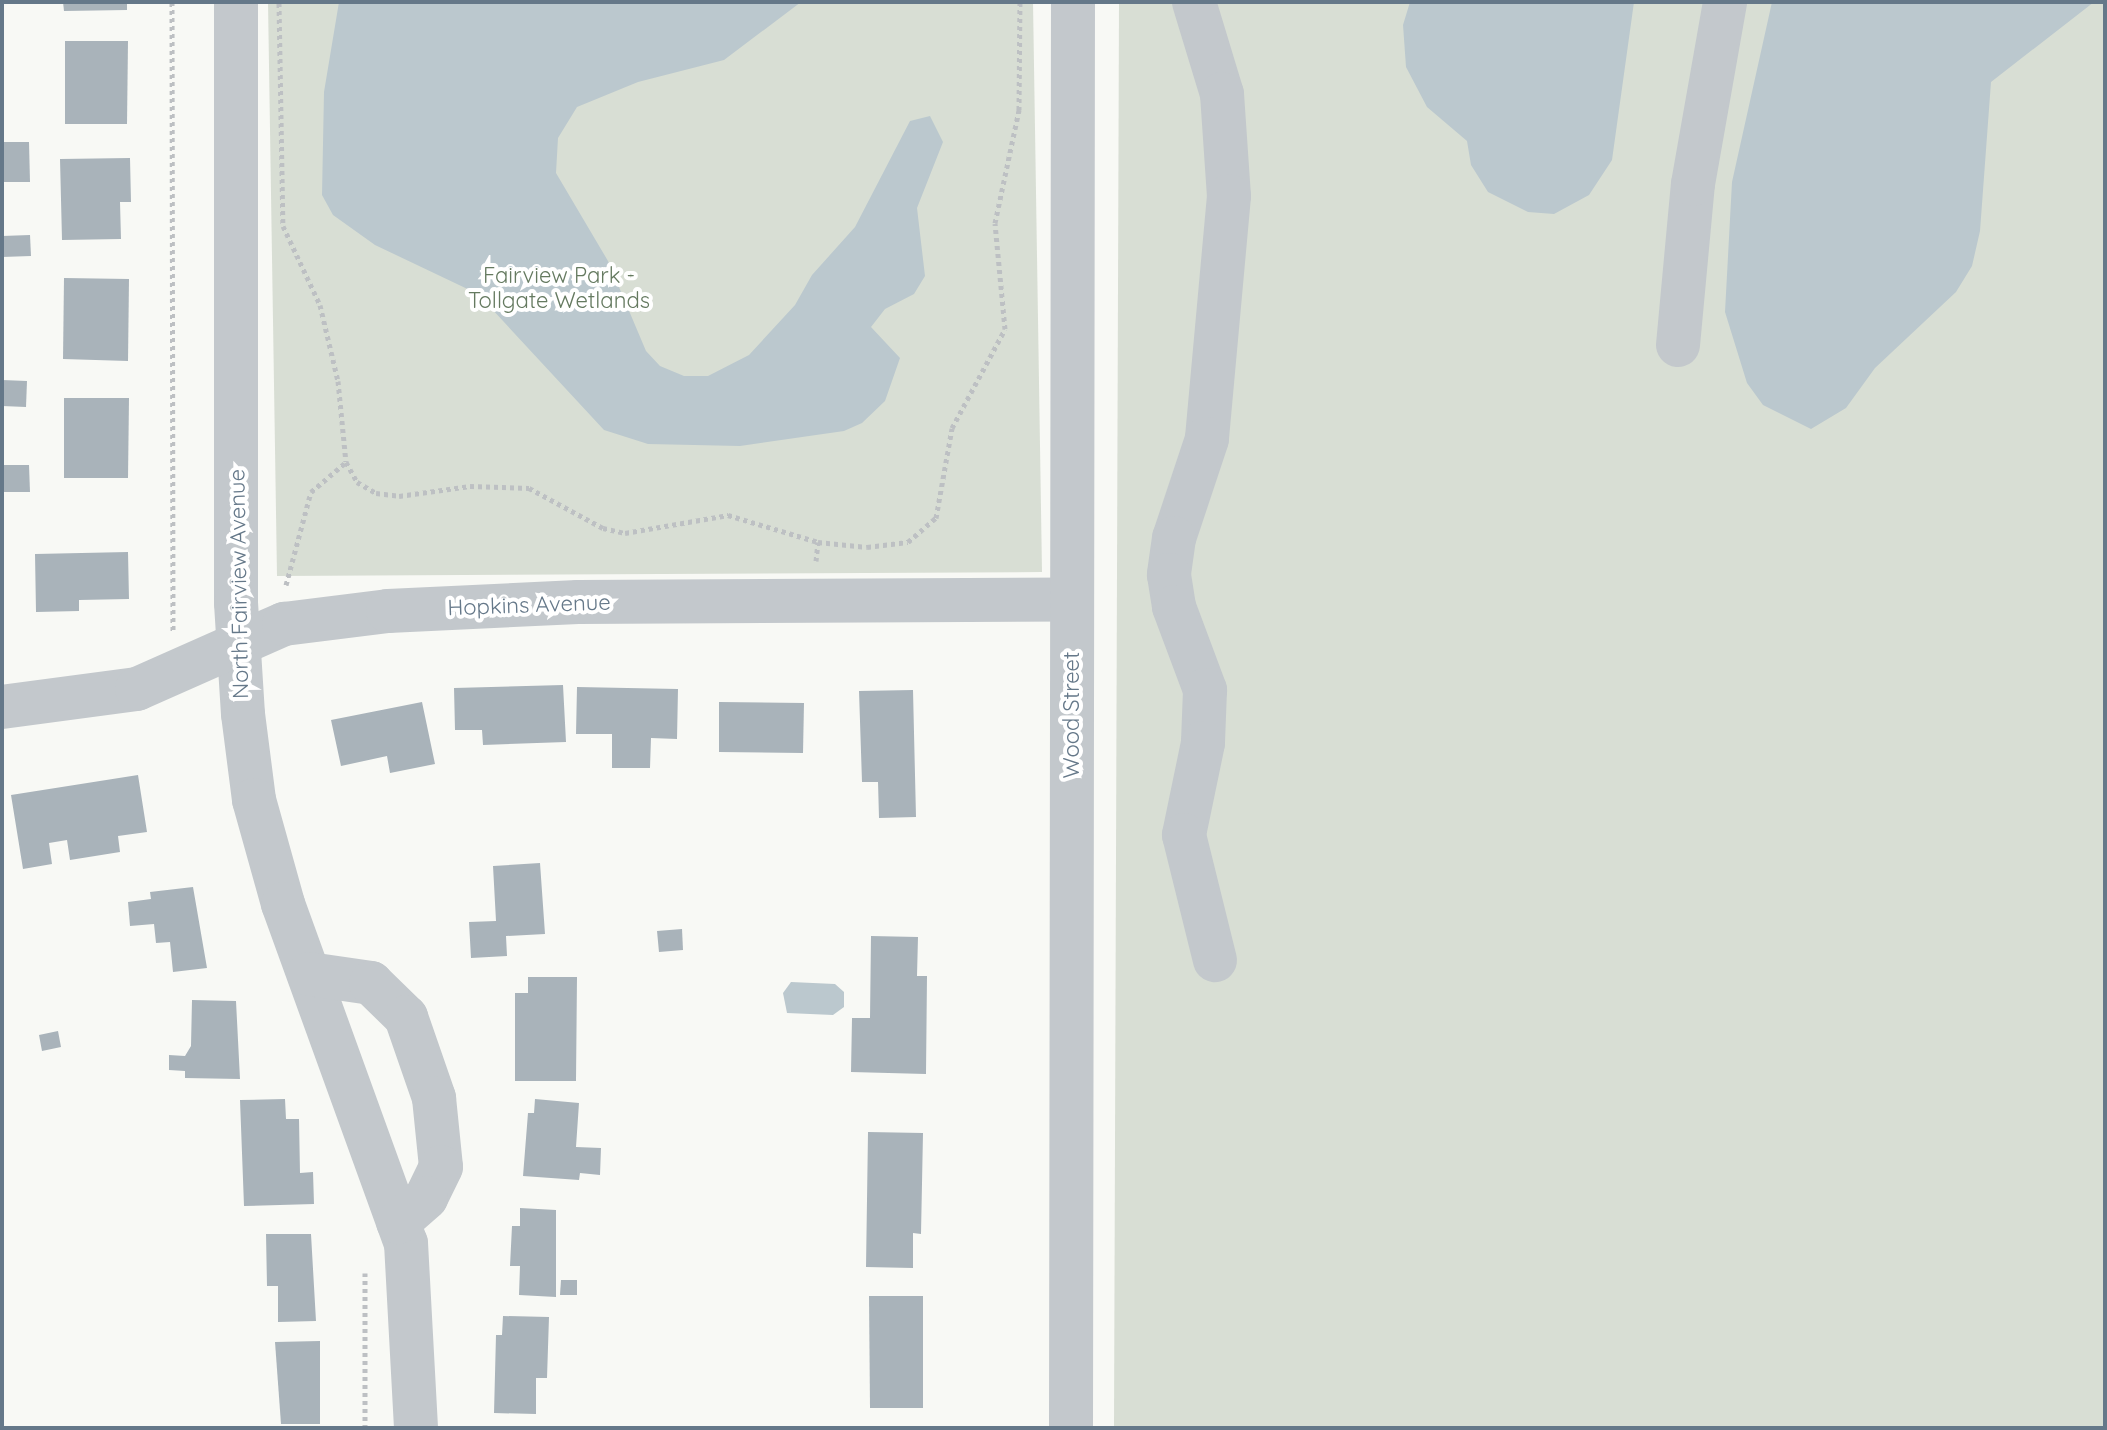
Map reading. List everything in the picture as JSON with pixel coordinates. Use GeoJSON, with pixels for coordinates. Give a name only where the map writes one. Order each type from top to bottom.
{"type":"FeatureCollection","features":[{"type":"Feature","properties":{"kind":"street","name":"North Fairview Avenue"},"geometry":{"type":"LineString","coordinates":[[236,2],[236,624],[254,800],[309,974],[398,1222],[416,1359],[416,1428]]}},
{"type":"Feature","properties":{"kind":"street","name":"Wood Street"},"geometry":{"type":"LineString","coordinates":[[1071,1428],[1073,2]]}},
{"type":"Feature","properties":{"kind":"street"},"geometry":{"type":"LineString","coordinates":[[1194,2],[1225,114],[1229,196],[1207,439],[1174,538],[1169,575],[1174,607],[1205,690],[1203,743],[1184,835],[1215,960]]}},
{"type":"Feature","properties":{"kind":"street"},"geometry":{"type":"LineString","coordinates":[[1678,345],[1690,211],[1725,2]]}},
{"type":"Feature","properties":{"kind":"street","name":"Hopkins Avenue"},"geometry":{"type":"LineString","coordinates":[[2,707],[137,689],[236,624],[284,624],[473,605],[1072,599]]}},
{"type":"Feature","properties":{"kind":"street"},"geometry":{"type":"LineString","coordinates":[[309,974],[371,983],[406,1017],[434,1098],[441,1167],[426,1198],[398,1222]]}},
{"type":"Feature","properties":{"kind":"path"},"geometry":{"type":"LineString","coordinates":[[279,2],[283,226],[320,305],[338,381],[346,462],[357,482],[376,493],[529,488],[603,528],[625,533],[728,515],[838,545],[888,546],[923,533],[942,503],[956,418],[1005,329],[995,223],[1019,110],[1020,2]]}},
{"type":"Feature","properties":{"kind":"path"},"geometry":{"type":"LineString","coordinates":[[236,624],[286,585],[311,492],[346,462]]}},
{"type":"Feature","properties":{"kind":"green space","name":"Fairview Park - Tollgate Wetlands"},"geometry":{"type":"Polygon","coordinates":[[[268,2],[1033,2],[1042,572],[277,576],[268,2]]]}},
{"type":"Feature","properties":{"kind":"green space"},"geometry":{"type":"Polygon","coordinates":[[[1119,2],[2105,2],[2105,1428],[1114,1428],[1119,2]]]}},
{"type":"Feature","properties":{"kind":"shaded area"},"geometry":{"type":"Polygon","coordinates":[[[339,2],[801,2],[724,60],[638,82],[577,107],[558,138],[556,173],[608,261],[646,351],[660,366],[684,376],[708,376],[749,355],[795,305],[812,275],[855,227],[910,121],[930,116],[943,142],[917,208],[925,276],[914,294],[885,309],[871,327],[900,358],[885,401],[862,423],[844,431],[740,446],[648,444],[604,430],[478,294],[375,245],[333,215],[322,195],[324,92],[339,2]]]}},
{"type":"Feature","properties":{"kind":"shaded area"},"geometry":{"type":"Polygon","coordinates":[[[1410,2],[1634,2],[1612,160],[1589,195],[1554,214],[1528,212],[1488,192],[1471,165],[1467,141],[1427,107],[1406,67],[1403,25],[1410,2]]]}},
{"type":"Feature","properties":{"kind":"shaded area"},"geometry":{"type":"Polygon","coordinates":[[[1772,2],[2094,2],[1991,82],[1980,231],[1972,266],[1956,292],[1875,368],[1846,408],[1811,429],[1763,405],[1747,383],[1725,312],[1732,182],[1772,2]]]}},
{"type":"Feature","properties":{"kind":"shaded area"},"geometry":{"type":"Polygon","coordinates":[[[791,982],[835,984],[844,992],[844,1007],[833,1015],[787,1013],[783,993],[791,982]]]}},
{"type":"Feature","properties":{"kind":"building"},"geometry":{"type":"Polygon","coordinates":[[[63,2],[127,2],[127,10],[64,11],[63,2]]]}},
{"type":"Feature","properties":{"kind":"building"},"geometry":{"type":"Polygon","coordinates":[[[65,41],[128,41],[127,124],[65,124],[65,41]]]}},
{"type":"Feature","properties":{"kind":"building"},"geometry":{"type":"Polygon","coordinates":[[[2,142],[29,142],[30,182],[2,182],[2,142]]]}},
{"type":"Feature","properties":{"kind":"building"},"geometry":{"type":"Polygon","coordinates":[[[130,158],[131,202],[120,202],[121,239],[62,240],[60,159],[130,158]]]}},
{"type":"Feature","properties":{"kind":"building"},"geometry":{"type":"Polygon","coordinates":[[[30,235],[31,256],[2,257],[2,236],[30,235]]]}},
{"type":"Feature","properties":{"kind":"building"},"geometry":{"type":"Polygon","coordinates":[[[64,278],[129,279],[128,361],[63,359],[64,278]]]}},
{"type":"Feature","properties":{"kind":"building"},"geometry":{"type":"Polygon","coordinates":[[[2,380],[27,381],[26,407],[2,406],[2,380]]]}},
{"type":"Feature","properties":{"kind":"building"},"geometry":{"type":"Polygon","coordinates":[[[64,398],[129,398],[128,478],[64,478],[64,398]]]}},
{"type":"Feature","properties":{"kind":"building"},"geometry":{"type":"Polygon","coordinates":[[[2,465],[29,465],[30,492],[2,492],[2,465]]]}},
{"type":"Feature","properties":{"kind":"building"},"geometry":{"type":"Polygon","coordinates":[[[128,552],[129,599],[79,600],[79,611],[36,612],[35,554],[128,552]]]}},
{"type":"Feature","properties":{"kind":"building"},"geometry":{"type":"Polygon","coordinates":[[[563,685],[566,742],[483,745],[482,730],[455,730],[454,688],[563,685]]]}},
{"type":"Feature","properties":{"kind":"building"},"geometry":{"type":"Polygon","coordinates":[[[577,687],[678,689],[677,739],[651,738],[650,768],[612,768],[612,734],[576,734],[577,687]]]}},
{"type":"Feature","properties":{"kind":"building"},"geometry":{"type":"Polygon","coordinates":[[[913,690],[916,817],[879,818],[878,782],[862,782],[859,691],[913,690]]]}},
{"type":"Feature","properties":{"kind":"building"},"geometry":{"type":"Polygon","coordinates":[[[422,702],[435,764],[390,773],[387,756],[341,766],[331,720],[422,702]]]}},
{"type":"Feature","properties":{"kind":"building"},"geometry":{"type":"Polygon","coordinates":[[[719,702],[804,703],[803,753],[719,752],[719,702]]]}},
{"type":"Feature","properties":{"kind":"building"},"geometry":{"type":"Polygon","coordinates":[[[138,775],[147,832],[118,836],[120,852],[70,860],[67,840],[49,843],[52,864],[23,869],[11,795],[138,775]]]}},
{"type":"Feature","properties":{"kind":"building"},"geometry":{"type":"Polygon","coordinates":[[[540,863],[545,934],[506,936],[507,956],[471,958],[469,922],[496,921],[493,866],[540,863]]]}},
{"type":"Feature","properties":{"kind":"building"},"geometry":{"type":"Polygon","coordinates":[[[193,887],[207,968],[173,972],[170,942],[156,943],[154,924],[130,926],[128,902],[151,899],[150,892],[193,887]]]}},
{"type":"Feature","properties":{"kind":"building"},"geometry":{"type":"Polygon","coordinates":[[[682,929],[683,950],[659,952],[657,931],[682,929]]]}},
{"type":"Feature","properties":{"kind":"building"},"geometry":{"type":"Polygon","coordinates":[[[871,936],[918,937],[917,976],[927,976],[926,1074],[851,1072],[852,1018],[870,1018],[871,936]]]}},
{"type":"Feature","properties":{"kind":"building"},"geometry":{"type":"Polygon","coordinates":[[[528,977],[577,977],[576,1081],[515,1081],[515,993],[528,993],[528,977]]]}},
{"type":"Feature","properties":{"kind":"building"},"geometry":{"type":"Polygon","coordinates":[[[192,1000],[236,1001],[240,1079],[185,1078],[185,1071],[169,1070],[169,1055],[185,1056],[191,1046],[192,1000]]]}},
{"type":"Feature","properties":{"kind":"building"},"geometry":{"type":"Polygon","coordinates":[[[58,1031],[61,1047],[42,1051],[39,1035],[58,1031]]]}},
{"type":"Feature","properties":{"kind":"building"},"geometry":{"type":"Polygon","coordinates":[[[285,1099],[286,1119],[299,1119],[300,1173],[313,1172],[314,1204],[244,1206],[240,1100],[285,1099]]]}},
{"type":"Feature","properties":{"kind":"building"},"geometry":{"type":"Polygon","coordinates":[[[535,1099],[579,1103],[576,1147],[601,1148],[600,1175],[580,1173],[579,1180],[523,1176],[528,1113],[534,1113],[535,1099]]]}},
{"type":"Feature","properties":{"kind":"building"},"geometry":{"type":"Polygon","coordinates":[[[868,1132],[923,1133],[921,1234],[913,1233],[913,1268],[866,1267],[868,1132]]]}},
{"type":"Feature","properties":{"kind":"building"},"geometry":{"type":"Polygon","coordinates":[[[520,1208],[556,1210],[556,1297],[519,1295],[520,1266],[510,1266],[512,1226],[520,1226],[520,1208]]]}},
{"type":"Feature","properties":{"kind":"building"},"geometry":{"type":"Polygon","coordinates":[[[266,1234],[311,1234],[316,1321],[278,1322],[278,1286],[267,1286],[266,1234]]]}},
{"type":"Feature","properties":{"kind":"building"},"geometry":{"type":"Polygon","coordinates":[[[561,1280],[577,1280],[577,1295],[560,1295],[561,1280]]]}},
{"type":"Feature","properties":{"kind":"building"},"geometry":{"type":"Polygon","coordinates":[[[869,1296],[923,1296],[923,1408],[870,1408],[869,1296]]]}},
{"type":"Feature","properties":{"kind":"building"},"geometry":{"type":"Polygon","coordinates":[[[503,1316],[549,1317],[547,1378],[536,1378],[536,1414],[494,1413],[496,1335],[502,1335],[503,1316]]]}},
{"type":"Feature","properties":{"kind":"building"},"geometry":{"type":"Polygon","coordinates":[[[320,1341],[320,1424],[281,1424],[275,1342],[320,1341]]]}}]}
